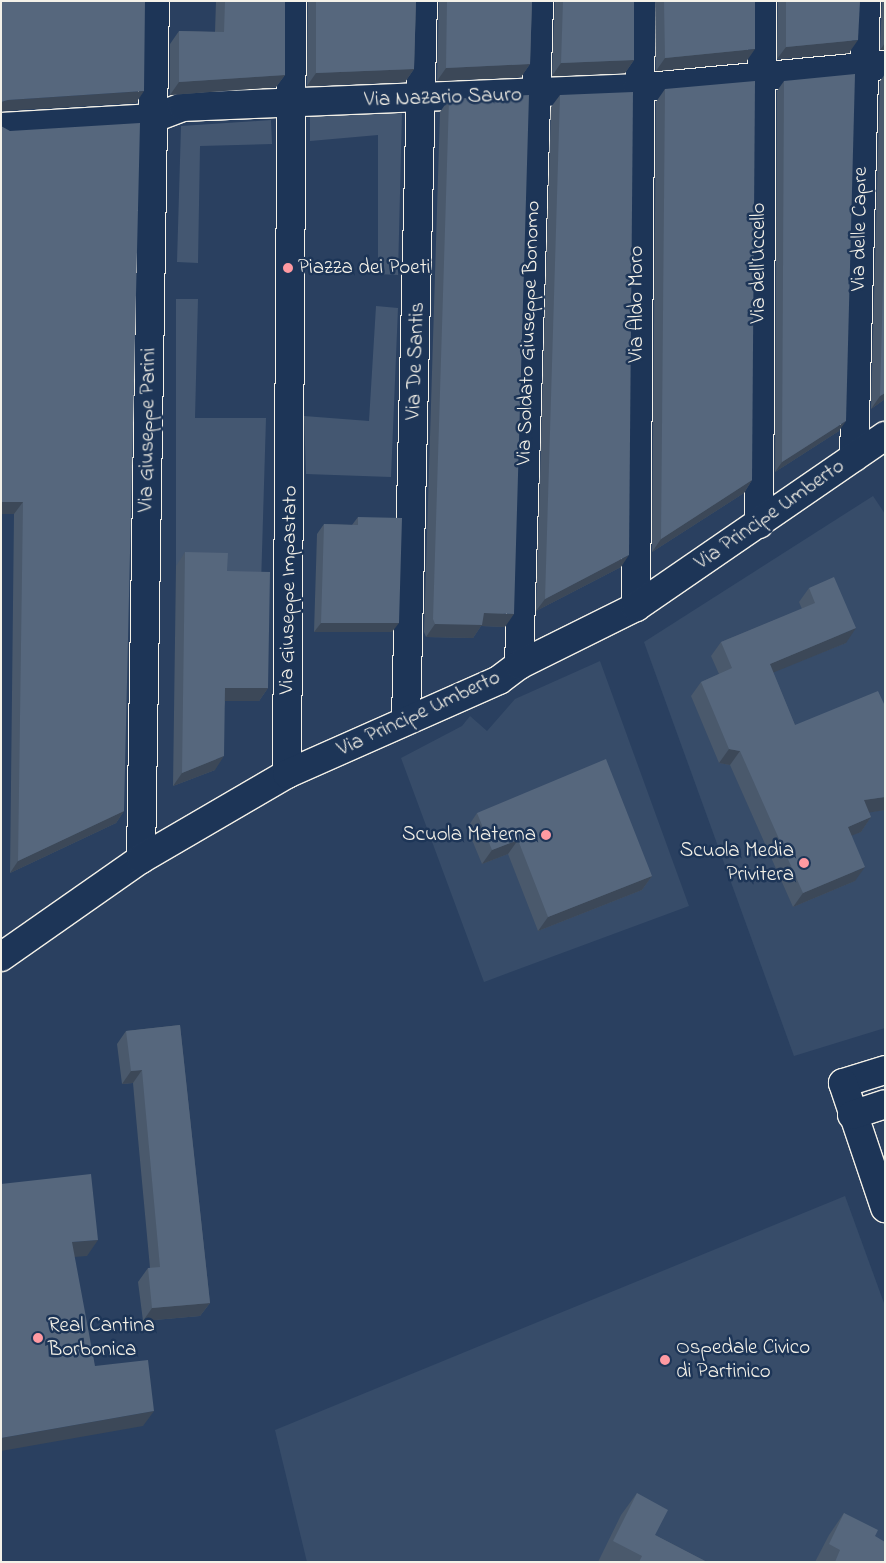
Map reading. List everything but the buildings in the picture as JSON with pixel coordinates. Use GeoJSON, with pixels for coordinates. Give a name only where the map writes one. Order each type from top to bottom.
{"type":"FeatureCollection","features":[{"type":"Feature","properties":{"kind":"street","name":"Via Giuseppe Parini"},"geometry":{"type":"LineString","coordinates":[[141,859],[155,1]]}},
{"type":"Feature","properties":{"kind":"street"},"geometry":{"type":"LineString","coordinates":[[291,106],[292,1]]}},
{"type":"Feature","properties":{"kind":"street","name":"Via De Santis"},"geometry":{"type":"LineString","coordinates":[[406,720],[423,1]]}},
{"type":"Feature","properties":{"kind":"street","name":"Via Soldato Giuseppe Bonomo"},"geometry":{"type":"LineString","coordinates":[[519,665],[539,1]]}},
{"type":"Feature","properties":{"kind":"street","name":"Via Aldo Moro"},"geometry":{"type":"LineString","coordinates":[[636,607],[637,88],[641,1]]}},
{"type":"Feature","properties":{"kind":"street","name":"Via dell'Uccello"},"geometry":{"type":"LineString","coordinates":[[760,524],[759,79],[762,1]]}},
{"type":"Feature","properties":{"kind":"street","name":"Via delle Capre"},"geometry":{"type":"LineString","coordinates":[[854,457],[874,66],[866,1]]}},
{"type":"Feature","properties":{"kind":"street","name":"Via Nazario Sauro"},"geometry":{"type":"LineString","coordinates":[[1,127],[154,118],[183,108],[291,106],[637,88],[759,79],[874,66]]}},
{"type":"Feature","properties":{"kind":"street","name":"Via Giuseppe Impastato"},"geometry":{"type":"LineString","coordinates":[[287,774],[292,407],[291,106]]}},
{"type":"Feature","properties":{"kind":"street","name":"Via Principe Umberto"},"geometry":{"type":"LineString","coordinates":[[1,957],[141,859],[287,774],[499,680],[519,665],[636,607],[760,524],[885,436]]}},
{"type":"Feature","properties":{"kind":"street"},"geometry":{"type":"LineString","coordinates":[[885,1070],[843,1083],[852,1115],[885,1208]]}},
{"type":"Feature","properties":{"kind":"street"},"geometry":{"type":"LineString","coordinates":[[852,1115],[885,1104]]}},
{"type":"Feature","properties":{"kind":"shaded area"},"geometry":{"type":"Polygon","coordinates":[[[402,111],[398,275],[378,274],[378,135],[310,141],[310,117],[402,111]]]}},
{"type":"Feature","properties":{"kind":"shaded area"},"geometry":{"type":"Polygon","coordinates":[[[271,120],[272,144],[200,146],[198,263],[177,262],[181,126],[271,120]]]}},
{"type":"Feature","properties":{"kind":"shaded area"},"geometry":{"type":"Polygon","coordinates":[[[176,299],[198,299],[195,418],[266,418],[261,585],[218,585],[218,566],[176,566],[176,299]]]}},
{"type":"Feature","properties":{"kind":"shaded area"},"geometry":{"type":"Polygon","coordinates":[[[376,306],[398,308],[391,477],[306,474],[304,416],[369,421],[376,306]]]}},
{"type":"Feature","properties":{"kind":"shaded area","name":"Scuola Media Privitera"},"geometry":{"type":"Polygon","coordinates":[[[873,496],[885,514],[885,1028],[794,1056],[644,642],[873,496]]]}},
{"type":"Feature","properties":{"kind":"shaded area","name":"Scuola Materna"},"geometry":{"type":"Polygon","coordinates":[[[600,661],[689,906],[484,982],[401,758],[462,726],[470,716],[487,731],[515,699],[600,661]]]}},
{"type":"Feature","properties":{"kind":"shaded area","name":"Ospedale Civico di Partinico"},"geometry":{"type":"Polygon","coordinates":[[[845,1196],[885,1306],[885,1562],[307,1562],[275,1430],[845,1196]]]}},
{"type":"Feature","properties":{"kind":"place","name":"Piazza dei Poeti"},"geometry":{"type":"Point","coordinates":[288,268]}},
{"type":"Feature","properties":{"kind":"place","name":"Scuola Materna"},"geometry":{"type":"Point","coordinates":[546,835]}},
{"type":"Feature","properties":{"kind":"place","name":"Scuola Media Privitera"},"geometry":{"type":"Point","coordinates":[804,863]}},
{"type":"Feature","properties":{"kind":"place","name":"Real Cantina Borbonica"},"geometry":{"type":"Point","coordinates":[38,1338]}},
{"type":"Feature","properties":{"kind":"place","name":"Ospedale Civico di Partinico"},"geometry":{"type":"Point","coordinates":[665,1360]}}]}
